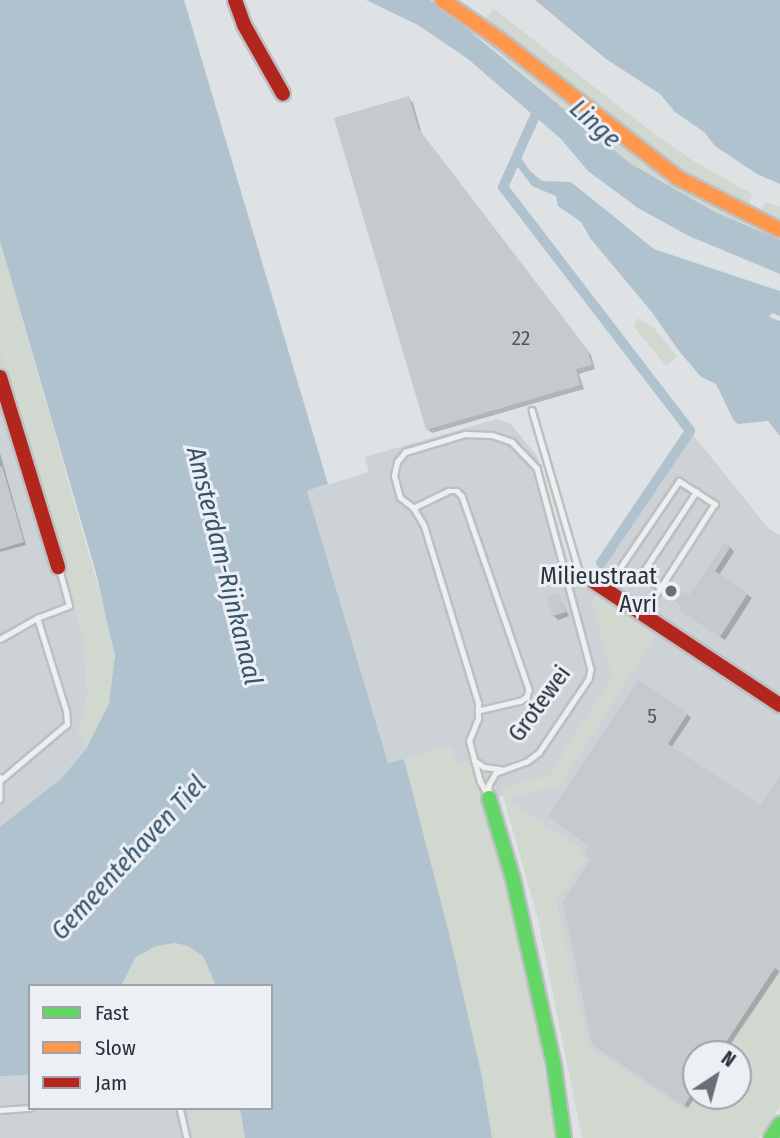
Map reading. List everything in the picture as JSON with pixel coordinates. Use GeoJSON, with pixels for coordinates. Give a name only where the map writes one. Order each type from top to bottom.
{"type":"FeatureCollection","features":[{"type":"Feature","properties":{"kind":"street"},"geometry":{"type":"LineString","coordinates":[[235,0],[244,25],[283,94]]}},
{"type":"Feature","properties":{"kind":"street"},"geometry":{"type":"LineString","coordinates":[[442,0],[499,39],[678,178],[780,230]]}},
{"type":"Feature","properties":{"kind":"street"},"geometry":{"type":"LineString","coordinates":[[0,377],[58,567]]}},
{"type":"Feature","properties":{"kind":"street"},"geometry":{"type":"LineString","coordinates":[[600,586],[780,705]]}},
{"type":"Feature","properties":{"kind":"street"},"geometry":{"type":"LineString","coordinates":[[489,798],[513,879],[554,1066],[564,1138]]}},
{"type":"Feature","properties":{"kind":"street"},"geometry":{"type":"LineString","coordinates":[[771,1138],[780,1124]]}},
{"type":"Feature","properties":{"kind":"lane"},"geometry":{"type":"LineString","coordinates":[[532,410],[579,571],[600,586],[679,481],[715,504],[643,614]]}},
{"type":"Feature","properties":{"kind":"lane","name":"Grotewei"},"geometry":{"type":"LineString","coordinates":[[412,508],[400,498],[394,476],[405,452],[456,436],[476,434],[504,438],[519,447],[537,468],[590,663],[591,675],[534,758],[500,769],[489,785],[489,798]]}},
{"type":"Feature","properties":{"kind":"lane"},"geometry":{"type":"LineString","coordinates":[[478,711],[521,701],[527,697],[529,690],[462,496],[457,491],[448,491],[412,508],[424,526],[478,711],[469,741],[480,782],[489,798]]}},
{"type":"Feature","properties":{"kind":"lane"},"geometry":{"type":"LineString","coordinates":[[661,588],[641,575],[696,492]]}},
{"type":"Feature","properties":{"kind":"lane"},"geometry":{"type":"LineString","coordinates":[[0,639],[37,618],[69,606],[58,567]]}},
{"type":"Feature","properties":{"kind":"lane"},"geometry":{"type":"LineString","coordinates":[[0,799],[1,778],[54,738],[67,724],[66,711],[37,618]]}},
{"type":"Feature","properties":{"kind":"lane"},"geometry":{"type":"LineString","coordinates":[[473,759],[484,767],[500,769]]}},
{"type":"Feature","properties":{"kind":"lane"},"geometry":{"type":"LineString","coordinates":[[0,1110],[28,1108]]}},
{"type":"Feature","properties":{"kind":"lane"},"geometry":{"type":"LineString","coordinates":[[180,1110],[187,1138]]}},
{"type":"Feature","properties":{"kind":"shaded area"},"geometry":{"type":"Polygon","coordinates":[[[493,8],[652,132],[692,160],[752,194],[748,209],[675,168],[485,20],[493,8]]]}},
{"type":"Feature","properties":{"kind":"shaded area"},"geometry":{"type":"Polygon","coordinates":[[[461,22],[502,49],[641,162],[757,231],[704,207],[631,164],[461,22]]]}},
{"type":"Feature","properties":{"kind":"shaded area"},"geometry":{"type":"Polygon","coordinates":[[[765,202],[780,207],[780,223],[760,214],[765,202]]]}},
{"type":"Feature","properties":{"kind":"shaded area"},"geometry":{"type":"Polygon","coordinates":[[[0,241],[113,639],[115,668],[110,704],[86,749],[77,728],[83,717],[87,692],[83,637],[0,351],[0,241]]]}},
{"type":"Feature","properties":{"kind":"shaded area"},"geometry":{"type":"Polygon","coordinates":[[[0,304],[125,735],[0,869],[0,304]]]}},
{"type":"Feature","properties":{"kind":"shaded area"},"geometry":{"type":"Polygon","coordinates":[[[637,318],[654,328],[677,356],[666,366],[634,327],[637,318]]]}},
{"type":"Feature","properties":{"kind":"shaded area"},"geometry":{"type":"Polygon","coordinates":[[[497,419],[510,423],[537,456],[574,580],[589,590],[600,573],[601,563],[690,431],[769,529],[780,535],[780,1072],[752,1110],[752,1040],[682,1040],[682,1110],[752,1110],[731,1138],[582,1073],[503,795],[480,801],[469,761],[457,764],[450,747],[388,763],[307,491],[369,472],[365,457],[497,419]]]}},
{"type":"Feature","properties":{"kind":"shaded area"},"geometry":{"type":"Polygon","coordinates":[[[597,593],[658,633],[558,787],[510,797],[512,803],[582,849],[578,854],[586,859],[556,900],[589,1047],[682,1110],[752,1110],[752,1040],[732,1040],[776,974],[780,977],[780,1106],[759,1138],[582,1138],[537,915],[501,788],[549,775],[612,678],[592,601],[597,593]]]}},
{"type":"Feature","properties":{"kind":"shaded area"},"geometry":{"type":"Polygon","coordinates":[[[451,746],[457,764],[469,760],[508,890],[537,1022],[555,1138],[492,1138],[481,1072],[450,937],[404,759],[451,746]]]}},
{"type":"Feature","properties":{"kind":"shaded area"},"geometry":{"type":"Polygon","coordinates":[[[175,943],[188,946],[203,956],[215,984],[122,984],[136,957],[156,946],[175,943]]]}},
{"type":"Feature","properties":{"kind":"shaded area"},"geometry":{"type":"Polygon","coordinates":[[[28,1067],[28,1110],[215,1110],[218,1138],[0,1138],[0,1069],[28,1067]]]}},
{"type":"Feature","properties":{"kind":"shaded area"},"geometry":{"type":"Polygon","coordinates":[[[187,1110],[240,1110],[245,1138],[193,1138],[187,1110]]]}},
{"type":"Feature","properties":{"kind":"water"},"geometry":{"type":"Polygon","coordinates":[[[0,0],[184,0],[328,484],[307,491],[388,763],[404,759],[450,937],[481,1072],[492,1138],[245,1138],[240,1110],[273,1110],[273,984],[215,984],[203,956],[188,946],[175,943],[156,946],[136,957],[122,984],[28,984],[28,1075],[0,1076],[0,827],[62,778],[86,749],[109,704],[115,656],[96,573],[0,241],[0,0]]]}},
{"type":"Feature","properties":{"kind":"water"},"geometry":{"type":"Polygon","coordinates":[[[366,0],[430,0],[438,5],[631,164],[713,211],[780,240],[780,274],[689,236],[638,208],[588,171],[561,139],[468,59],[418,25],[366,0]]]}},
{"type":"Feature","properties":{"kind":"water"},"geometry":{"type":"Polygon","coordinates":[[[535,0],[780,0],[780,184],[757,174],[715,146],[704,132],[675,112],[660,94],[606,59],[535,0]]]}},
{"type":"Feature","properties":{"kind":"water"},"geometry":{"type":"Polygon","coordinates":[[[519,155],[530,171],[542,181],[571,182],[654,249],[780,291],[780,316],[772,313],[769,317],[780,321],[780,436],[768,421],[738,424],[734,421],[716,384],[701,377],[679,351],[651,311],[590,238],[581,222],[558,206],[556,196],[532,186],[514,162],[519,155]]]}},
{"type":"Feature","properties":{"kind":"building"},"geometry":{"type":"Polygon","coordinates":[[[409,96],[418,128],[587,349],[592,365],[576,369],[580,385],[426,430],[334,118],[409,96]]]}},
{"type":"Feature","properties":{"kind":"building"},"geometry":{"type":"Polygon","coordinates":[[[2,466],[24,542],[0,549],[0,467],[2,466]]]}},
{"type":"Feature","properties":{"kind":"building"},"geometry":{"type":"Polygon","coordinates":[[[725,542],[731,546],[715,571],[748,593],[720,637],[679,610],[682,606],[665,595],[672,584],[689,595],[725,542]]]}},
{"type":"Feature","properties":{"kind":"building"},"geometry":{"type":"Polygon","coordinates":[[[558,593],[566,612],[552,616],[546,596],[558,593]]]}},
{"type":"Feature","properties":{"kind":"building"},"geometry":{"type":"Polygon","coordinates":[[[638,680],[688,713],[668,744],[760,805],[780,775],[780,972],[775,968],[727,1040],[682,1040],[682,1105],[592,1044],[563,901],[591,859],[584,854],[590,845],[548,816],[638,680]]]}},
{"type":"Feature","properties":{"kind":"waterway"},"geometry":{"type":"LineString","coordinates":[[539,107],[503,187],[690,431],[601,563]]}},
{"type":"Feature","properties":{"kind":"traffic: fast"},"geometry":{"type":"LineString","coordinates":[[489,798],[513,879],[554,1066],[564,1138]]}},
{"type":"Feature","properties":{"kind":"traffic: fast"},"geometry":{"type":"LineString","coordinates":[[771,1138],[780,1124]]}},
{"type":"Feature","properties":{"kind":"traffic: slow"},"geometry":{"type":"LineString","coordinates":[[442,0],[499,39],[678,178],[780,230]]}},
{"type":"Feature","properties":{"kind":"traffic: jam"},"geometry":{"type":"LineString","coordinates":[[235,0],[244,25],[283,94]]}},
{"type":"Feature","properties":{"kind":"traffic: jam"},"geometry":{"type":"LineString","coordinates":[[0,377],[58,567]]}},
{"type":"Feature","properties":{"kind":"traffic: jam"},"geometry":{"type":"LineString","coordinates":[[594,582],[780,705]]}},
{"type":"Feature","properties":{"kind":"place","name":"Milieustraat Avri"},"geometry":{"type":"Point","coordinates":[671,591]}},
{"type":"Feature","properties":{"kind":"water label","name":"Linge"},"geometry":{"type":"Point","coordinates":[595,124]}},
{"type":"Feature","properties":{"kind":"water label","name":"Amsterdam-Rijnkanaal"},"geometry":{"type":"Point","coordinates":[224,566]}},
{"type":"Feature","properties":{"kind":"water label","name":"Gemeentehaven Tiel"},"geometry":{"type":"Point","coordinates":[129,858]}}]}
